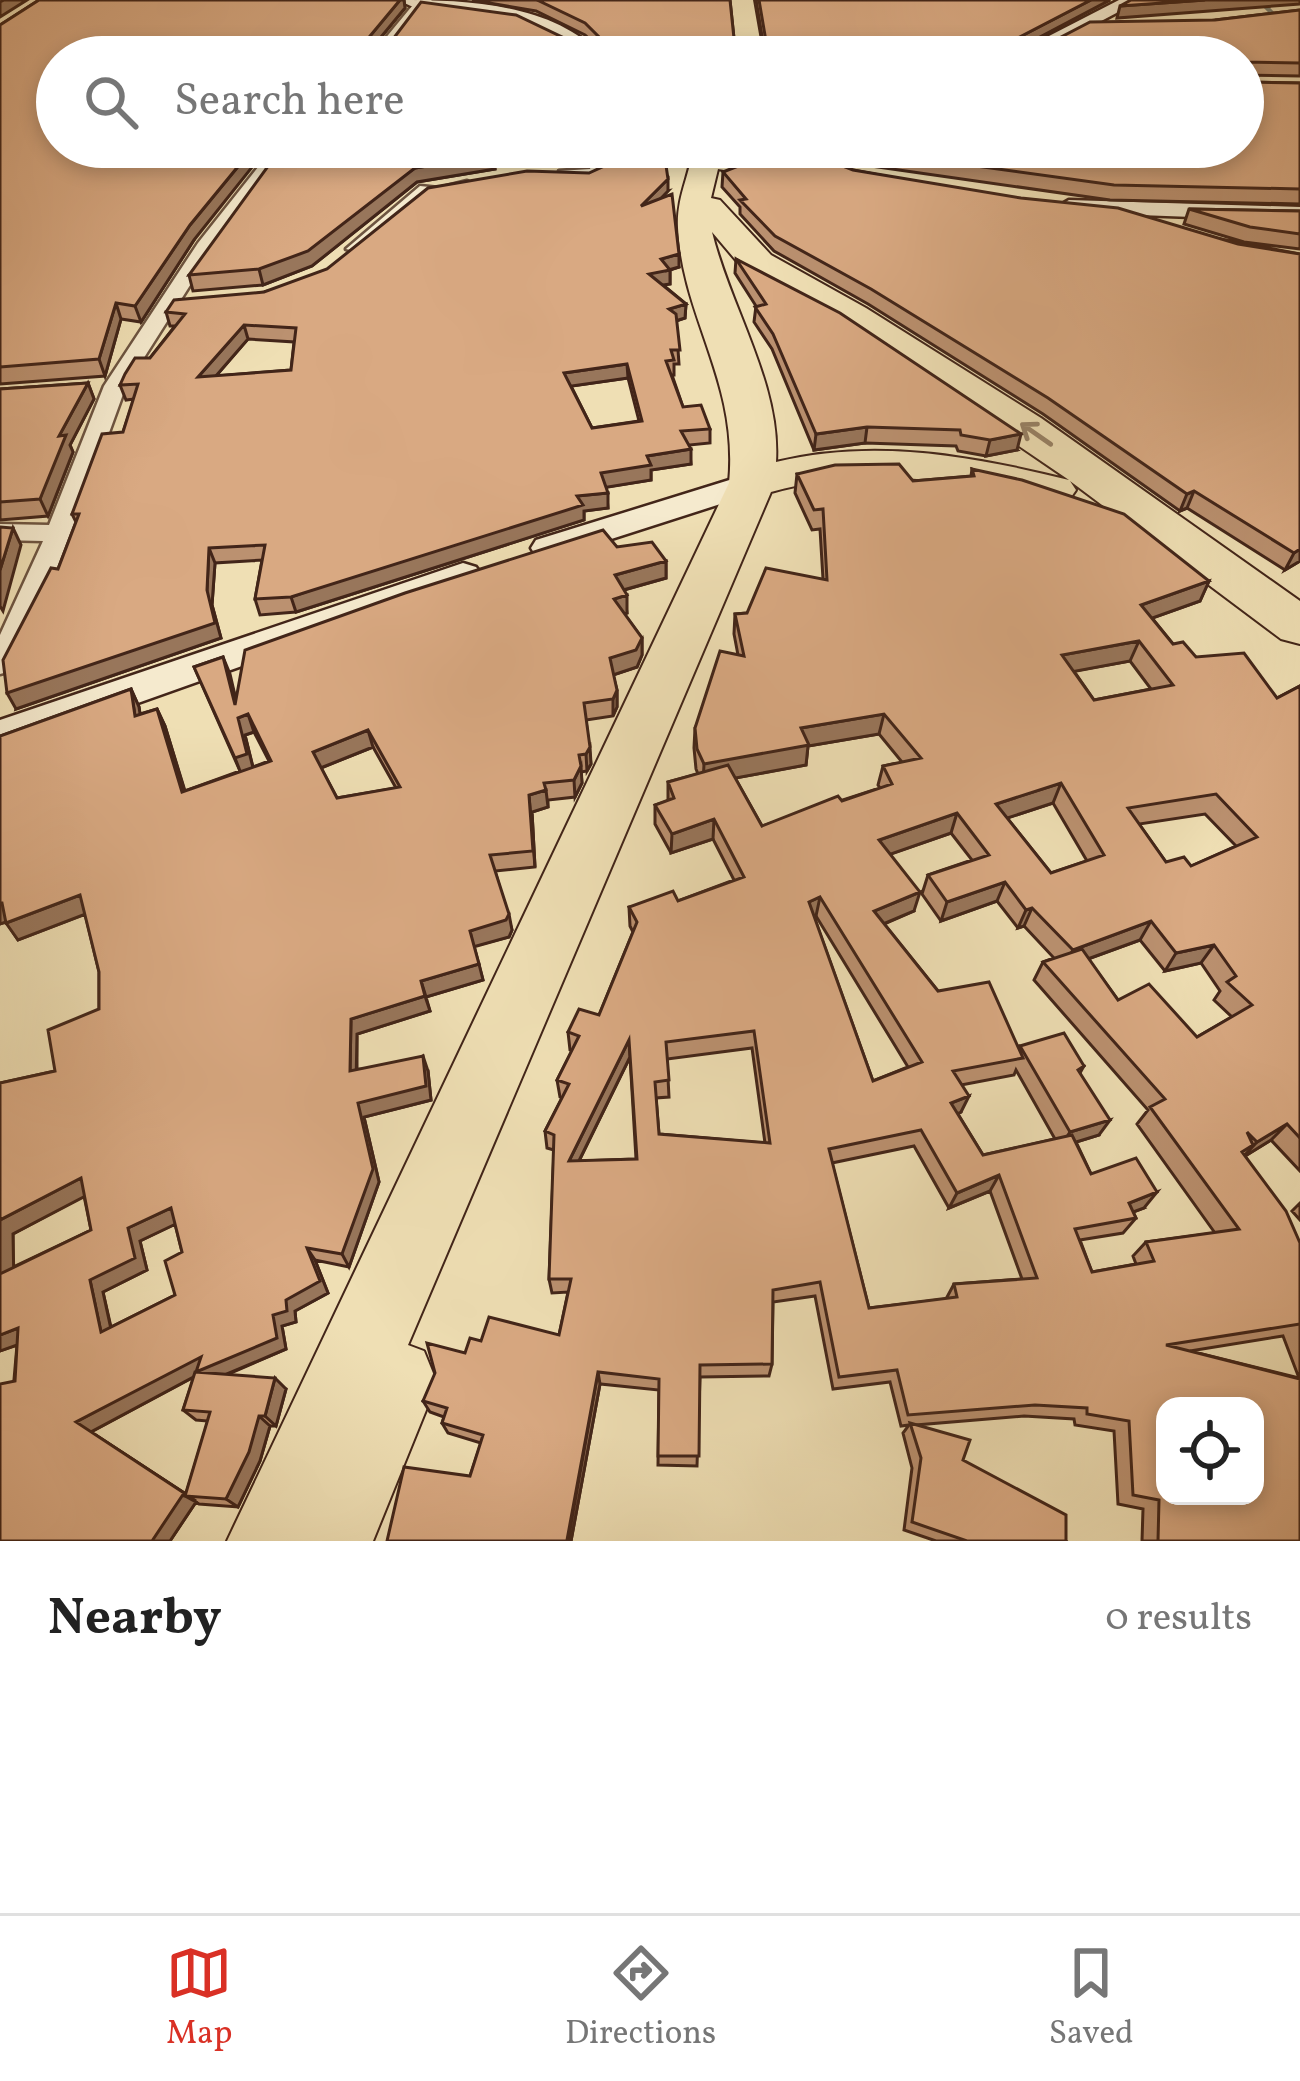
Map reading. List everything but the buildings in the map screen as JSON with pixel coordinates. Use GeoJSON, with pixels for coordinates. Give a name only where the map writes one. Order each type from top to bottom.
{"type":"FeatureCollection","features":[{"type":"Feature","properties":{"kind":"highway"},"geometry":{"type":"LineString","coordinates":[[742,0],[751,36]]}},
{"type":"Feature","properties":{"kind":"highway"},"geometry":{"type":"LineString","coordinates":[[753,0],[754,36]]}},
{"type":"Feature","properties":{"kind":"highway"},"geometry":{"type":"LineString","coordinates":[[700,168],[696,179],[703,204],[699,250],[752,422],[756,465],[766,478]]}},
{"type":"Feature","properties":{"kind":"highway"},"geometry":{"type":"LineString","coordinates":[[703,204],[715,181],[744,168]]}},
{"type":"Feature","properties":{"kind":"highway"},"geometry":{"type":"LineString","coordinates":[[703,204],[758,263],[853,316],[1026,427],[1284,627]]}},
{"type":"Feature","properties":{"kind":"highway"},"geometry":{"type":"LineString","coordinates":[[766,478],[838,465],[902,466],[980,475],[1063,493],[1115,516],[1284,627]]}},
{"type":"Feature","properties":{"kind":"highway"},"geometry":{"type":"LineString","coordinates":[[276,1541],[410,1292],[766,478]]}},
{"type":"Feature","properties":{"kind":"highway"},"geometry":{"type":"LineString","coordinates":[[324,1541],[410,1292]]}},
{"type":"Feature","properties":{"kind":"main road"},"geometry":{"type":"LineString","coordinates":[[1061,36],[1132,0]]}},
{"type":"Feature","properties":{"kind":"main road"},"geometry":{"type":"LineString","coordinates":[[419,1],[527,18],[564,36]]}},
{"type":"Feature","properties":{"kind":"main road"},"geometry":{"type":"LineString","coordinates":[[1041,203],[1110,211],[1300,214]]}},
{"type":"Feature","properties":{"kind":"main road"},"geometry":{"type":"LineString","coordinates":[[0,736],[507,561],[766,478]]}},
{"type":"Feature","properties":{"kind":"street"},"geometry":{"type":"LineString","coordinates":[[395,36],[403,16],[419,1]]}},
{"type":"Feature","properties":{"kind":"street"},"geometry":{"type":"LineString","coordinates":[[1084,25],[1123,24]]}},
{"type":"Feature","properties":{"kind":"street"},"geometry":{"type":"LineString","coordinates":[[0,664],[61,532],[104,387],[267,168]]}},
{"type":"Feature","properties":{"kind":"street"},"geometry":{"type":"LineString","coordinates":[[344,259],[446,177],[439,168]]}},
{"type":"Feature","properties":{"kind":"street"},"geometry":{"type":"LineString","coordinates":[[427,190],[439,193],[528,175],[588,176],[604,168]]}},
{"type":"Feature","properties":{"kind":"street"},"geometry":{"type":"LineString","coordinates":[[1110,211],[1168,230]]}},
{"type":"Feature","properties":{"kind":"street"},"geometry":{"type":"LineString","coordinates":[[168,303],[204,300]]}},
{"type":"Feature","properties":{"kind":"street"},"geometry":{"type":"LineString","coordinates":[[0,532],[61,532]]}},
{"type":"Feature","properties":{"kind":"waterway"},"geometry":{"type":"LineString","coordinates":[[1259,0],[1272,13]]}}]}
